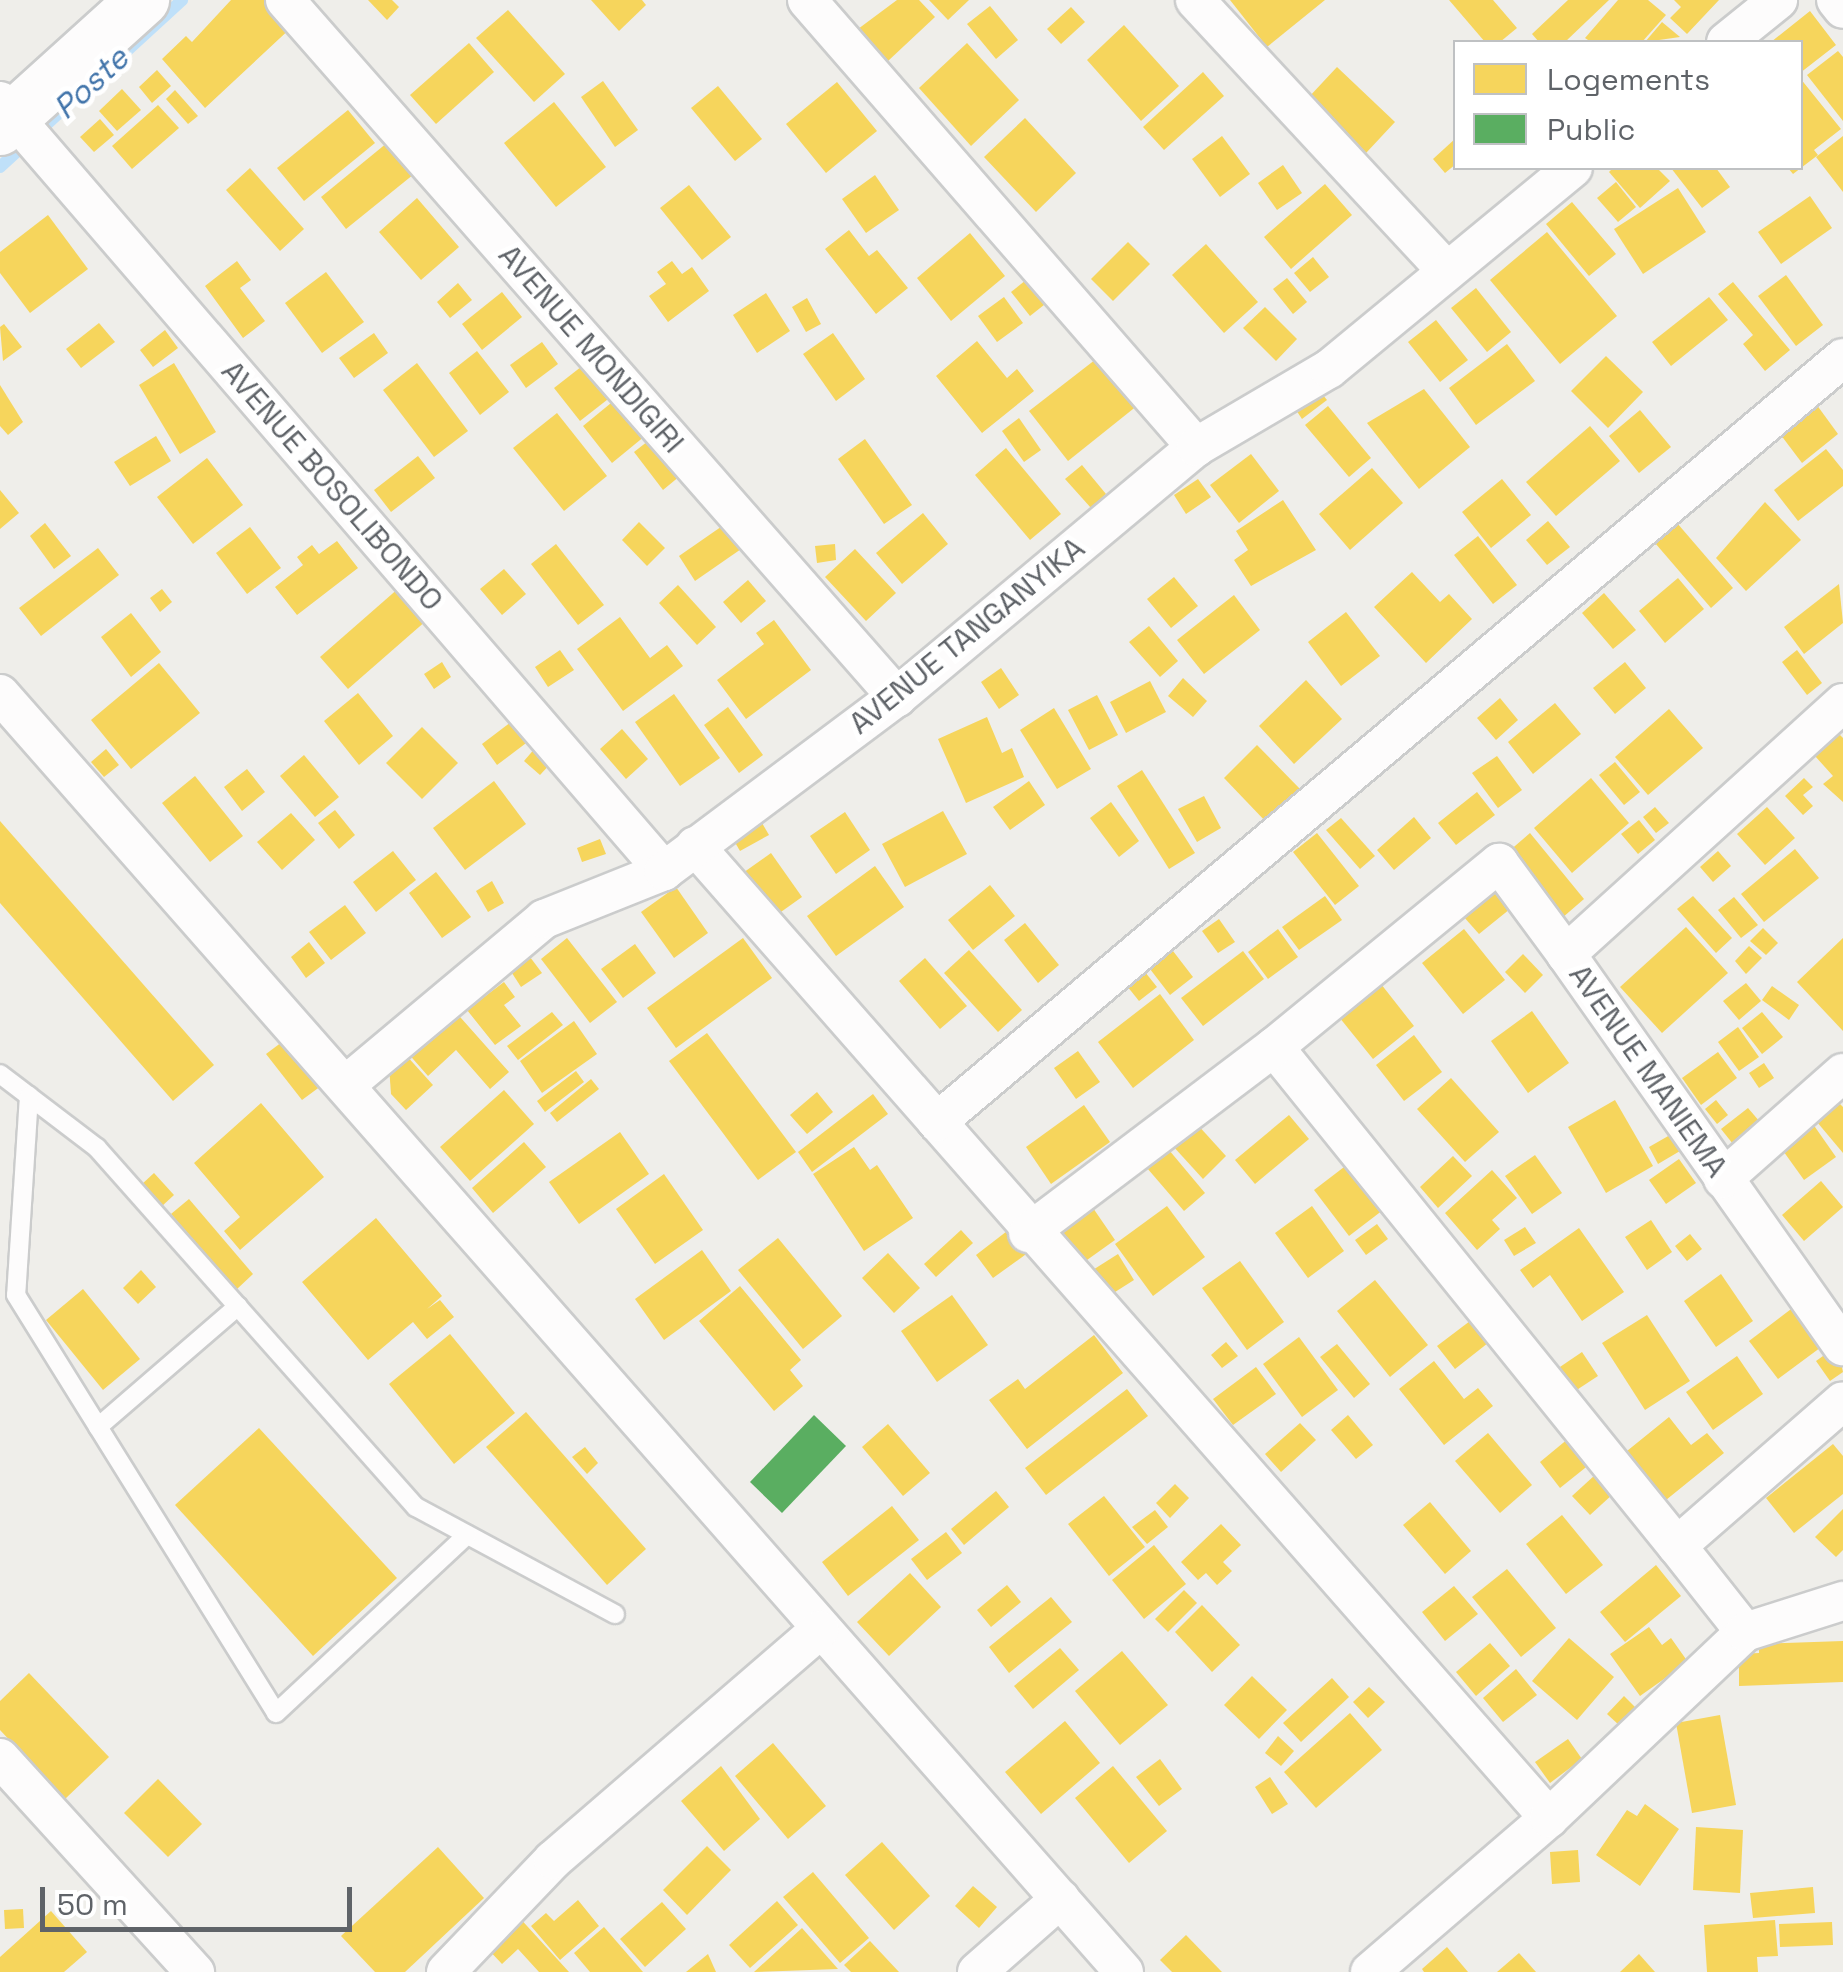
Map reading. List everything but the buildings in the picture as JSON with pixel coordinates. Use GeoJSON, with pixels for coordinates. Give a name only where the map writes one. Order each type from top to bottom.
{"type":"FeatureCollection","features":[{"type":"Feature","properties":{"kind":"street"},"geometry":{"type":"LineString","coordinates":[[4,116],[143,0]]}},
{"type":"Feature","properties":{"kind":"street","name":"AVENUE MONDIGIRI"},"geometry":{"type":"LineString","coordinates":[[285,0],[897,697]]}},
{"type":"Feature","properties":{"kind":"street"},"geometry":{"type":"LineString","coordinates":[[806,0],[1196,447]]}},
{"type":"Feature","properties":{"kind":"street"},"geometry":{"type":"LineString","coordinates":[[1195,0],[1447,271]]}},
{"type":"Feature","properties":{"kind":"street"},"geometry":{"type":"LineString","coordinates":[[1836,0],[1843,9]]}},
{"type":"Feature","properties":{"kind":"street"},"geometry":{"type":"LineString","coordinates":[[1728,40],[1767,3]]}},
{"type":"Feature","properties":{"kind":"street","name":"AVENUE BOSOLIBONDO"},"geometry":{"type":"LineString","coordinates":[[4,116],[664,871]]}},
{"type":"Feature","properties":{"kind":"street","name":"AVENUE TANGANYIKA"},"geometry":{"type":"LineString","coordinates":[[348,1083],[544,920],[664,871],[897,697],[1196,447],[1329,369],[1571,170]]}},
{"type":"Feature","properties":{"kind":"street"},"geometry":{"type":"LineString","coordinates":[[938,1122],[1843,358]]}},
{"type":"Feature","properties":{"kind":"street"},"geometry":{"type":"LineString","coordinates":[[0,694],[348,1083],[819,1630],[1124,1972]]}},
{"type":"Feature","properties":{"kind":"street","name":"AVENUE MANIEMA"},"geometry":{"type":"LineString","coordinates":[[1843,703],[1566,954],[1843,1346]]}},
{"type":"Feature","properties":{"kind":"street"},"geometry":{"type":"LineString","coordinates":[[695,846],[938,1122],[1028,1233],[1550,1818]]}},
{"type":"Feature","properties":{"kind":"street"},"geometry":{"type":"LineString","coordinates":[[1028,1233],[1274,1047],[1499,863],[1566,954]]}},
{"type":"Feature","properties":{"kind":"street"},"geometry":{"type":"LineString","coordinates":[[1274,1047],[1745,1632]]}},
{"type":"Feature","properties":{"kind":"street"},"geometry":{"type":"LineString","coordinates":[[1723,1178],[1843,1074]]}},
{"type":"Feature","properties":{"kind":"street"},"geometry":{"type":"LineString","coordinates":[[1677,1546],[1843,1401]]}},
{"type":"Feature","properties":{"kind":"street"},"geometry":{"type":"LineString","coordinates":[[1370,1972],[1550,1818],[1745,1632],[1843,1601]]}},
{"type":"Feature","properties":{"kind":"street"},"geometry":{"type":"LineString","coordinates":[[446,1972],[552,1860],[819,1630]]}},
{"type":"Feature","properties":{"kind":"street"},"geometry":{"type":"LineString","coordinates":[[0,1758],[195,1972]]}},
{"type":"Feature","properties":{"kind":"street"},"geometry":{"type":"LineString","coordinates":[[977,1972],[1060,1899]]}},
{"type":"Feature","properties":{"kind":"lane"},"geometry":{"type":"LineString","coordinates":[[0,1074],[97,1148],[416,1508],[615,1614]]}},
{"type":"Feature","properties":{"kind":"lane"},"geometry":{"type":"LineString","coordinates":[[29,1096],[16,1295],[276,1713],[467,1535]]}},
{"type":"Feature","properties":{"kind":"lane"},"geometry":{"type":"LineString","coordinates":[[98,1427],[238,1306]]}},
{"type":"Feature","properties":{"kind":"waterway","name":"Poste"},"geometry":{"type":"LineString","coordinates":[[0,167],[182,0]]}}]}
